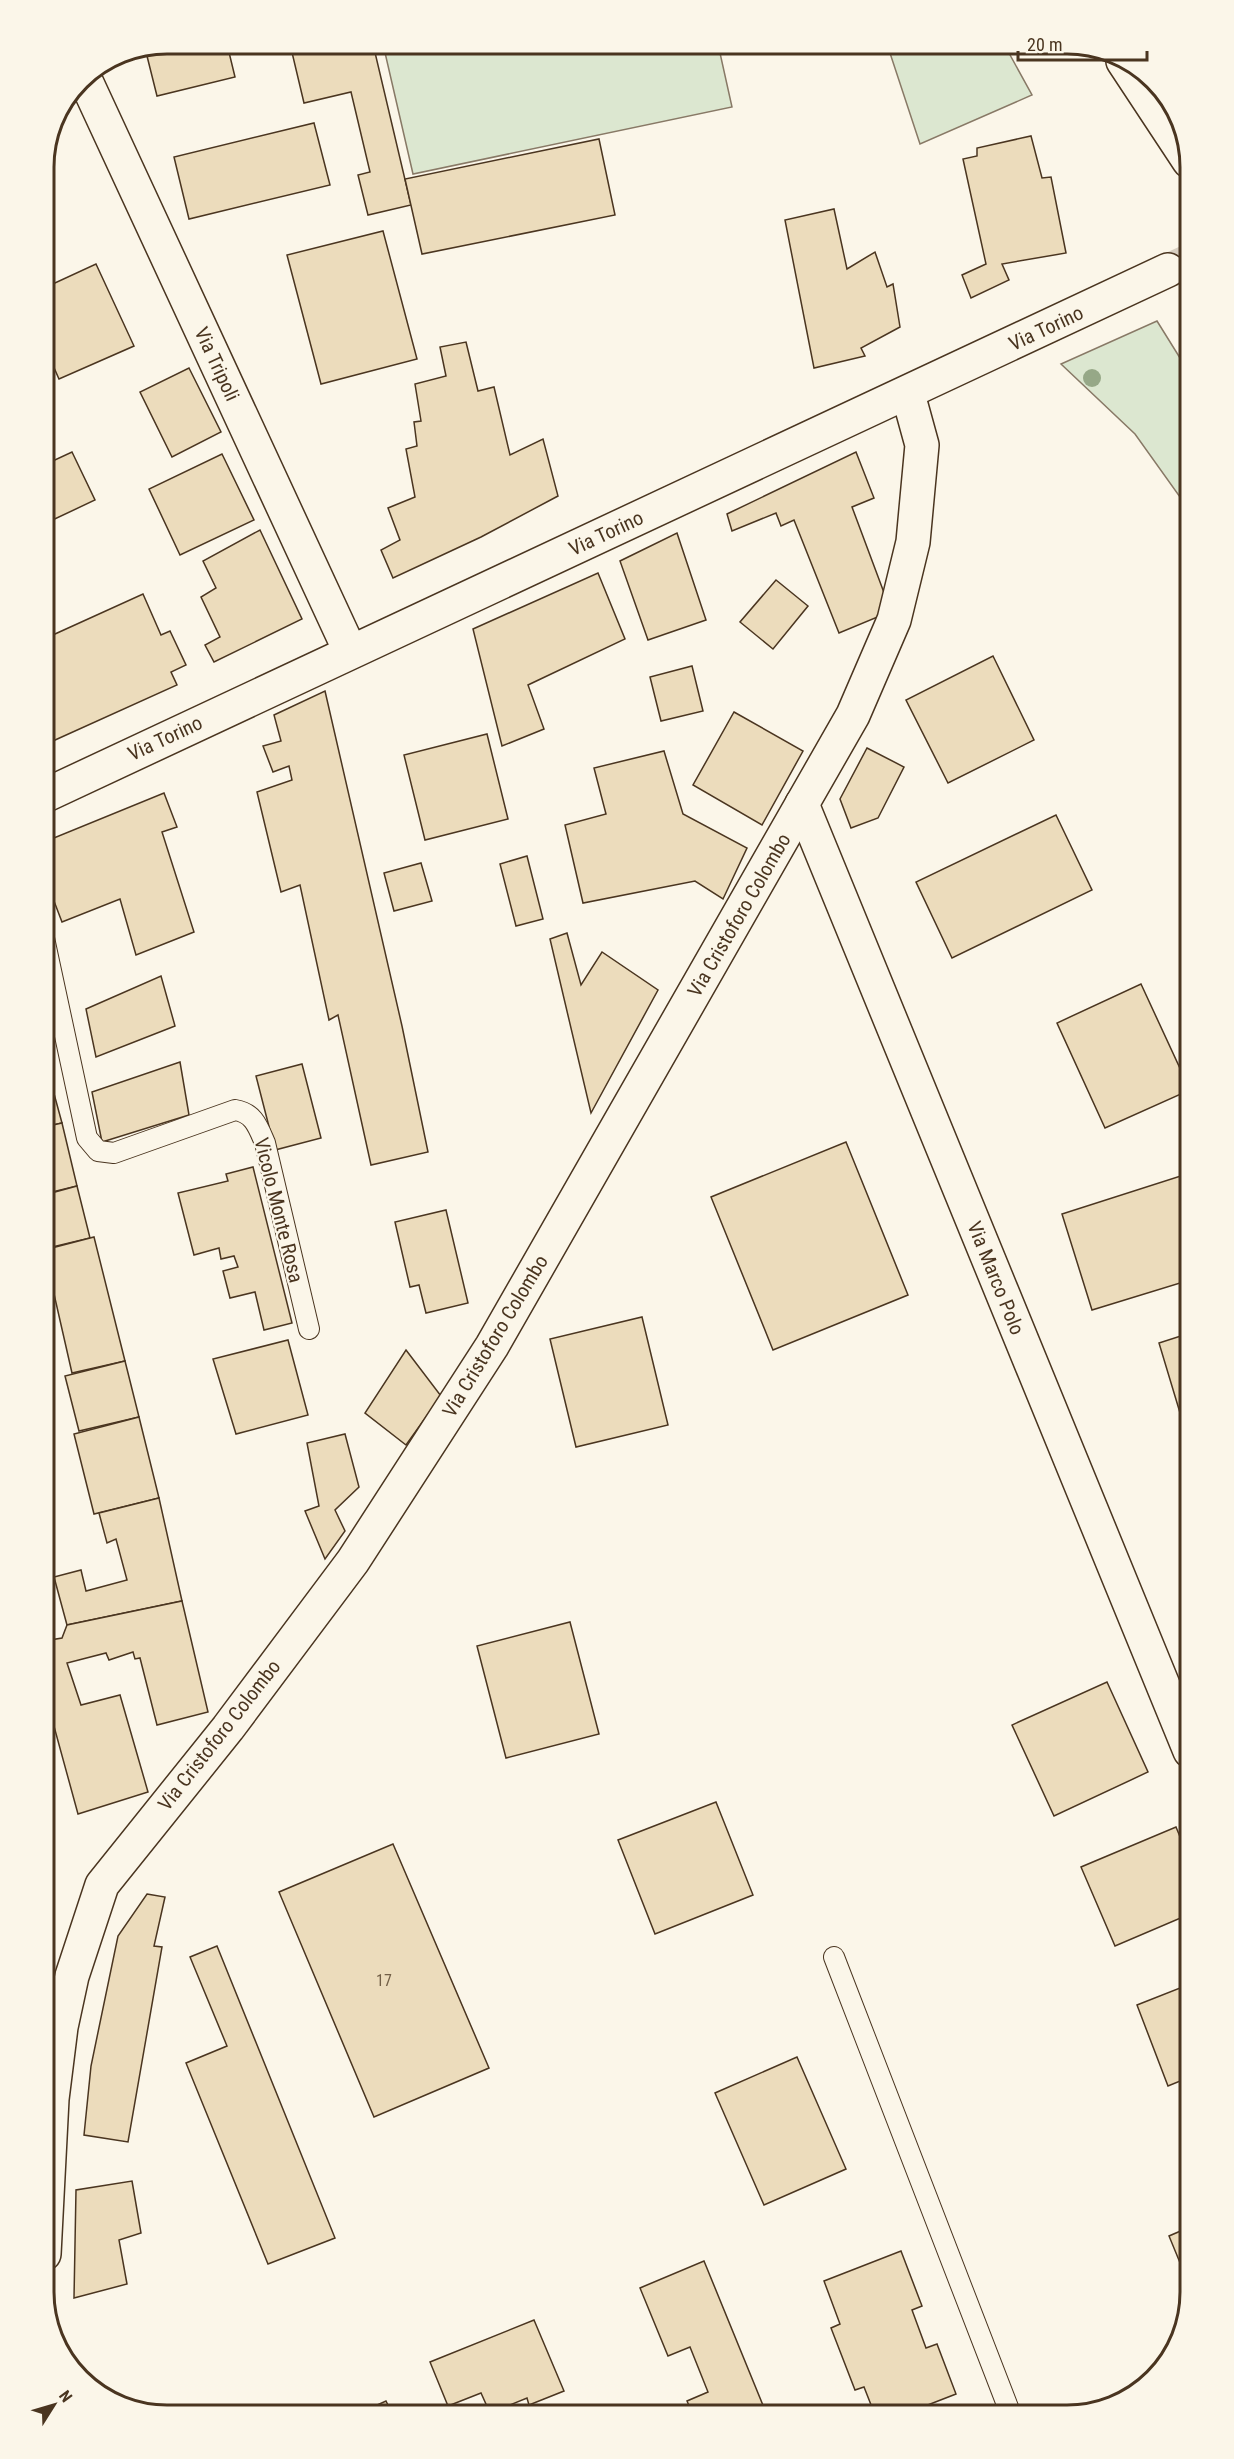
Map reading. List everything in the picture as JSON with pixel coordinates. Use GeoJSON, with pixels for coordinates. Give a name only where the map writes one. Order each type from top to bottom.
{"type":"FeatureCollection","features":[{"type":"Feature","properties":{"kind":"main road"},"geometry":{"type":"LineString","coordinates":[[1131,73],[1178,144]]}},
{"type":"Feature","properties":{"kind":"main road","name":"Via Tripoli"},"geometry":{"type":"LineString","coordinates":[[88,86],[350,651]]}},
{"type":"Feature","properties":{"kind":"main road","name":"Via Torino"},"geometry":{"type":"LineString","coordinates":[[54,791],[350,651],[908,394],[1168,270]]}},
{"type":"Feature","properties":{"kind":"main road","name":"Via Cristoforo Colombo"},"geometry":{"type":"LineString","coordinates":[[54,2085],[72,1976],[102,1885],[228,1728],[359,1551],[492,1346],[852,715],[894,620],[914,542],[922,446],[908,394]]}},
{"type":"Feature","properties":{"kind":"main road","name":"Via Marco Polo"},"geometry":{"type":"LineString","coordinates":[[802,804],[1180,1724]]}},
{"type":"Feature","properties":{"kind":"lane","name":"Vicolo Monte Rosa"},"geometry":{"type":"LineString","coordinates":[[54,985],[87,1138],[98,1151],[114,1153],[235,1110],[245,1112],[255,1121],[265,1143],[309,1329]]}},
{"type":"Feature","properties":{"kind":"lane"},"geometry":{"type":"LineString","coordinates":[[834,1957],[1007,2405]]}},
{"type":"Feature","properties":{"kind":"green space"},"geometry":{"type":"Polygon","coordinates":[[[385,54],[720,54],[732,107],[413,174],[385,54]]]}},
{"type":"Feature","properties":{"kind":"green space"},"geometry":{"type":"Polygon","coordinates":[[[890,54],[1009,54],[1032,95],[920,144],[890,54]]]}},
{"type":"Feature","properties":{"kind":"green space"},"geometry":{"type":"Polygon","coordinates":[[[1157,321],[1180,358],[1180,497],[1135,434],[1061,364],[1157,321]]]}},
{"type":"Feature","properties":{"kind":"building"},"geometry":{"type":"Polygon","coordinates":[[[229,54],[235,77],[157,96],[147,56],[229,54]]]}},
{"type":"Feature","properties":{"kind":"building"},"geometry":{"type":"Polygon","coordinates":[[[292,54],[375,54],[411,205],[368,215],[358,175],[370,172],[351,92],[304,103],[292,54]]]}},
{"type":"Feature","properties":{"kind":"building"},"geometry":{"type":"Polygon","coordinates":[[[314,123],[330,185],[189,219],[174,157],[314,123]]]}},
{"type":"Feature","properties":{"kind":"building"},"geometry":{"type":"Polygon","coordinates":[[[1031,136],[1042,178],[1051,177],[1066,253],[1002,264],[1009,280],[971,298],[962,275],[986,264],[963,159],[977,156],[977,148],[1031,136]]]}},
{"type":"Feature","properties":{"kind":"building"},"geometry":{"type":"Polygon","coordinates":[[[599,139],[615,215],[422,254],[405,179],[599,139]]]}},
{"type":"Feature","properties":{"kind":"building"},"geometry":{"type":"Polygon","coordinates":[[[834,209],[847,269],[875,252],[887,287],[893,284],[900,327],[861,348],[865,356],[814,368],[785,220],[834,209]]]}},
{"type":"Feature","properties":{"kind":"building"},"geometry":{"type":"Polygon","coordinates":[[[383,231],[417,359],[321,384],[287,255],[383,231]]]}},
{"type":"Feature","properties":{"kind":"building"},"geometry":{"type":"Polygon","coordinates":[[[96,264],[134,346],[59,379],[54,368],[54,283],[96,264]]]}},
{"type":"Feature","properties":{"kind":"building"},"geometry":{"type":"Polygon","coordinates":[[[466,342],[478,391],[494,387],[510,455],[543,439],[558,496],[481,537],[393,578],[381,550],[400,540],[388,508],[415,497],[406,449],[417,446],[414,422],[421,421],[415,384],[446,376],[440,347],[466,342]]]}},
{"type":"Feature","properties":{"kind":"building"},"geometry":{"type":"Polygon","coordinates":[[[189,368],[221,432],[172,457],[140,392],[189,368]]]}},
{"type":"Feature","properties":{"kind":"building"},"geometry":{"type":"Polygon","coordinates":[[[72,452],[95,500],[54,519],[54,460],[72,452]]]}},
{"type":"Feature","properties":{"kind":"building"},"geometry":{"type":"Polygon","coordinates":[[[856,452],[874,498],[852,507],[886,598],[880,616],[839,633],[794,520],[781,526],[776,513],[732,531],[727,514],[856,452]]]}},
{"type":"Feature","properties":{"kind":"building"},"geometry":{"type":"Polygon","coordinates":[[[222,454],[254,520],[180,555],[149,489],[222,454]]]}},
{"type":"Feature","properties":{"kind":"building"},"geometry":{"type":"Polygon","coordinates":[[[260,530],[302,619],[214,662],[205,645],[220,637],[201,597],[216,588],[203,561],[260,530]]]}},
{"type":"Feature","properties":{"kind":"building"},"geometry":{"type":"Polygon","coordinates":[[[677,533],[706,620],[648,640],[620,561],[677,533]]]}},
{"type":"Feature","properties":{"kind":"building"},"geometry":{"type":"Polygon","coordinates":[[[598,573],[625,639],[528,685],[544,729],[502,746],[473,629],[598,573]]]}},
{"type":"Feature","properties":{"kind":"building"},"geometry":{"type":"Polygon","coordinates":[[[776,580],[808,606],[773,649],[740,622],[776,580]]]}},
{"type":"Feature","properties":{"kind":"building"},"geometry":{"type":"Polygon","coordinates":[[[143,594],[161,635],[170,631],[186,665],[171,672],[177,685],[54,740],[54,634],[143,594]]]}},
{"type":"Feature","properties":{"kind":"building"},"geometry":{"type":"Polygon","coordinates":[[[993,656],[1034,740],[948,783],[906,700],[993,656]]]}},
{"type":"Feature","properties":{"kind":"building"},"geometry":{"type":"Polygon","coordinates":[[[692,666],[703,711],[661,721],[650,677],[692,666]]]}},
{"type":"Feature","properties":{"kind":"building"},"geometry":{"type":"Polygon","coordinates":[[[325,691],[402,1026],[428,1152],[371,1165],[338,1015],[329,1020],[300,885],[281,892],[257,792],[292,780],[289,766],[273,772],[263,746],[281,741],[274,715],[325,691]]]}},
{"type":"Feature","properties":{"kind":"building"},"geometry":{"type":"Polygon","coordinates":[[[734,712],[803,751],[762,825],[693,785],[734,712]]]}},
{"type":"Feature","properties":{"kind":"building"},"geometry":{"type":"Polygon","coordinates":[[[487,734],[508,819],[425,840],[404,755],[487,734]]]}},
{"type":"Feature","properties":{"kind":"building"},"geometry":{"type":"Polygon","coordinates":[[[867,748],[904,767],[878,818],[851,828],[840,799],[867,748]]]}},
{"type":"Feature","properties":{"kind":"building"},"geometry":{"type":"Polygon","coordinates":[[[664,751],[683,814],[747,848],[723,899],[695,881],[583,903],[565,825],[606,814],[594,768],[664,751]]]}},
{"type":"Feature","properties":{"kind":"building"},"geometry":{"type":"Polygon","coordinates":[[[164,793],[177,827],[162,832],[194,932],[136,955],[120,899],[62,922],[54,901],[54,838],[164,793]]]}},
{"type":"Feature","properties":{"kind":"building"},"geometry":{"type":"Polygon","coordinates":[[[1056,815],[1092,890],[952,958],[916,882],[1056,815]]]}},
{"type":"Feature","properties":{"kind":"building"},"geometry":{"type":"Polygon","coordinates":[[[527,856],[543,919],[516,926],[500,864],[527,856]]]}},
{"type":"Feature","properties":{"kind":"building"},"geometry":{"type":"Polygon","coordinates":[[[421,863],[432,901],[394,911],[384,873],[421,863]]]}},
{"type":"Feature","properties":{"kind":"building"},"geometry":{"type":"Polygon","coordinates":[[[567,933],[581,985],[602,952],[658,990],[591,1113],[550,939],[567,933]]]}},
{"type":"Feature","properties":{"kind":"building"},"geometry":{"type":"Polygon","coordinates":[[[161,976],[175,1026],[96,1057],[86,1009],[161,976]]]}},
{"type":"Feature","properties":{"kind":"building"},"geometry":{"type":"Polygon","coordinates":[[[1141,984],[1180,1068],[1180,1094],[1105,1128],[1057,1023],[1141,984]]]}},
{"type":"Feature","properties":{"kind":"building"},"geometry":{"type":"Polygon","coordinates":[[[180,1062],[189,1115],[102,1142],[92,1092],[180,1062]]]}},
{"type":"Feature","properties":{"kind":"building"},"geometry":{"type":"Polygon","coordinates":[[[302,1064],[321,1138],[275,1150],[256,1076],[302,1064]]]}},
{"type":"Feature","properties":{"kind":"building"},"geometry":{"type":"Polygon","coordinates":[[[54,1094],[62,1123],[54,1125],[54,1094]]]}},
{"type":"Feature","properties":{"kind":"building"},"geometry":{"type":"Polygon","coordinates":[[[62,1123],[77,1186],[54,1192],[54,1125],[62,1123]]]}},
{"type":"Feature","properties":{"kind":"building"},"geometry":{"type":"Polygon","coordinates":[[[846,1142],[908,1295],[773,1350],[711,1197],[846,1142]]]}},
{"type":"Feature","properties":{"kind":"building"},"geometry":{"type":"Polygon","coordinates":[[[253,1167],[292,1323],[264,1330],[255,1292],[230,1298],[223,1271],[238,1267],[234,1256],[221,1259],[219,1248],[194,1255],[178,1193],[228,1181],[226,1174],[253,1167]]]}},
{"type":"Feature","properties":{"kind":"building"},"geometry":{"type":"Polygon","coordinates":[[[1180,1176],[1180,1283],[1092,1310],[1062,1214],[1180,1176]]]}},
{"type":"Feature","properties":{"kind":"building"},"geometry":{"type":"Polygon","coordinates":[[[77,1186],[90,1238],[54,1247],[54,1192],[77,1186]]]}},
{"type":"Feature","properties":{"kind":"building"},"geometry":{"type":"Polygon","coordinates":[[[446,1210],[468,1303],[426,1313],[419,1285],[410,1287],[395,1222],[446,1210]]]}},
{"type":"Feature","properties":{"kind":"building"},"geometry":{"type":"Polygon","coordinates":[[[94,1237],[125,1361],[72,1373],[54,1294],[54,1247],[94,1237]]]}},
{"type":"Feature","properties":{"kind":"building"},"geometry":{"type":"Polygon","coordinates":[[[642,1317],[668,1425],[576,1447],[550,1339],[642,1317]]]}},
{"type":"Feature","properties":{"kind":"building"},"geometry":{"type":"Polygon","coordinates":[[[1180,1336],[1180,1413],[1159,1343],[1180,1336]]]}},
{"type":"Feature","properties":{"kind":"building"},"geometry":{"type":"Polygon","coordinates":[[[288,1340],[308,1415],[236,1434],[213,1359],[288,1340]]]}},
{"type":"Feature","properties":{"kind":"building"},"geometry":{"type":"Polygon","coordinates":[[[406,1350],[441,1396],[406,1445],[365,1413],[406,1350]]]}},
{"type":"Feature","properties":{"kind":"building"},"geometry":{"type":"Polygon","coordinates":[[[125,1361],[139,1417],[79,1431],[65,1376],[125,1361]]]}},
{"type":"Feature","properties":{"kind":"building"},"geometry":{"type":"Polygon","coordinates":[[[139,1417],[159,1498],[94,1514],[74,1434],[139,1417]]]}},
{"type":"Feature","properties":{"kind":"building"},"geometry":{"type":"Polygon","coordinates":[[[345,1434],[359,1487],[335,1510],[345,1531],[325,1559],[305,1511],[319,1506],[307,1443],[345,1434]]]}},
{"type":"Feature","properties":{"kind":"building"},"geometry":{"type":"Polygon","coordinates":[[[159,1498],[182,1601],[67,1625],[54,1577],[81,1570],[86,1591],[127,1580],[116,1539],[107,1543],[99,1513],[159,1498]]]}},
{"type":"Feature","properties":{"kind":"building"},"geometry":{"type":"Polygon","coordinates":[[[182,1601],[208,1712],[157,1725],[140,1658],[135,1659],[133,1652],[109,1660],[106,1653],[67,1663],[81,1705],[120,1695],[148,1792],[78,1814],[54,1726],[54,1639],[62,1638],[67,1625],[182,1601]]]}},
{"type":"Feature","properties":{"kind":"building"},"geometry":{"type":"Polygon","coordinates":[[[570,1622],[599,1734],[506,1758],[477,1646],[570,1622]]]}},
{"type":"Feature","properties":{"kind":"building"},"geometry":{"type":"Polygon","coordinates":[[[1107,1682],[1148,1772],[1054,1816],[1012,1725],[1107,1682]]]}},
{"type":"Feature","properties":{"kind":"building"},"geometry":{"type":"Polygon","coordinates":[[[716,1802],[753,1895],[655,1934],[618,1840],[716,1802]]]}},
{"type":"Feature","properties":{"kind":"building"},"geometry":{"type":"Polygon","coordinates":[[[1176,1827],[1180,1837],[1180,1918],[1115,1946],[1081,1867],[1176,1827]]]}},
{"type":"Feature","properties":{"kind":"building"},"geometry":{"type":"Polygon","coordinates":[[[393,1844],[489,2068],[374,2117],[279,1892],[393,1844]]]}},
{"type":"Feature","properties":{"kind":"building"},"geometry":{"type":"Polygon","coordinates":[[[147,1894],[165,1897],[154,1946],[162,1947],[128,2142],[84,2135],[91,2066],[118,1936],[147,1894]]]}},
{"type":"Feature","properties":{"kind":"building"},"geometry":{"type":"Polygon","coordinates":[[[217,1946],[335,2238],[268,2264],[186,2063],[227,2046],[190,1957],[217,1946]]]}},
{"type":"Feature","properties":{"kind":"building"},"geometry":{"type":"Polygon","coordinates":[[[1180,1988],[1180,2081],[1168,2086],[1137,2005],[1180,1988]]]}},
{"type":"Feature","properties":{"kind":"building"},"geometry":{"type":"Polygon","coordinates":[[[797,2057],[846,2169],[764,2205],[715,2093],[797,2057]]]}},
{"type":"Feature","properties":{"kind":"building"},"geometry":{"type":"Polygon","coordinates":[[[132,2181],[141,2233],[119,2240],[127,2284],[74,2298],[76,2190],[132,2181]]]}},
{"type":"Feature","properties":{"kind":"building"},"geometry":{"type":"Polygon","coordinates":[[[1180,2231],[1180,2263],[1169,2236],[1180,2231]]]}},
{"type":"Feature","properties":{"kind":"building"},"geometry":{"type":"Polygon","coordinates":[[[901,2251],[922,2306],[912,2310],[926,2348],[937,2344],[956,2394],[928,2405],[871,2405],[864,2387],[855,2390],[831,2328],[840,2324],[824,2281],[901,2251]]]}},
{"type":"Feature","properties":{"kind":"building"},"geometry":{"type":"Polygon","coordinates":[[[704,2261],[763,2405],[689,2405],[687,2401],[708,2392],[690,2347],[668,2356],[640,2288],[704,2261]]]}},
{"type":"Feature","properties":{"kind":"building"},"geometry":{"type":"Polygon","coordinates":[[[534,2320],[564,2391],[529,2405],[527,2398],[510,2405],[486,2405],[481,2393],[448,2405],[430,2362],[534,2320]]]}},
{"type":"Feature","properties":{"kind":"tunnel"},"geometry":{"type":"LineString","coordinates":[[1168,270],[1180,265]]}}]}
